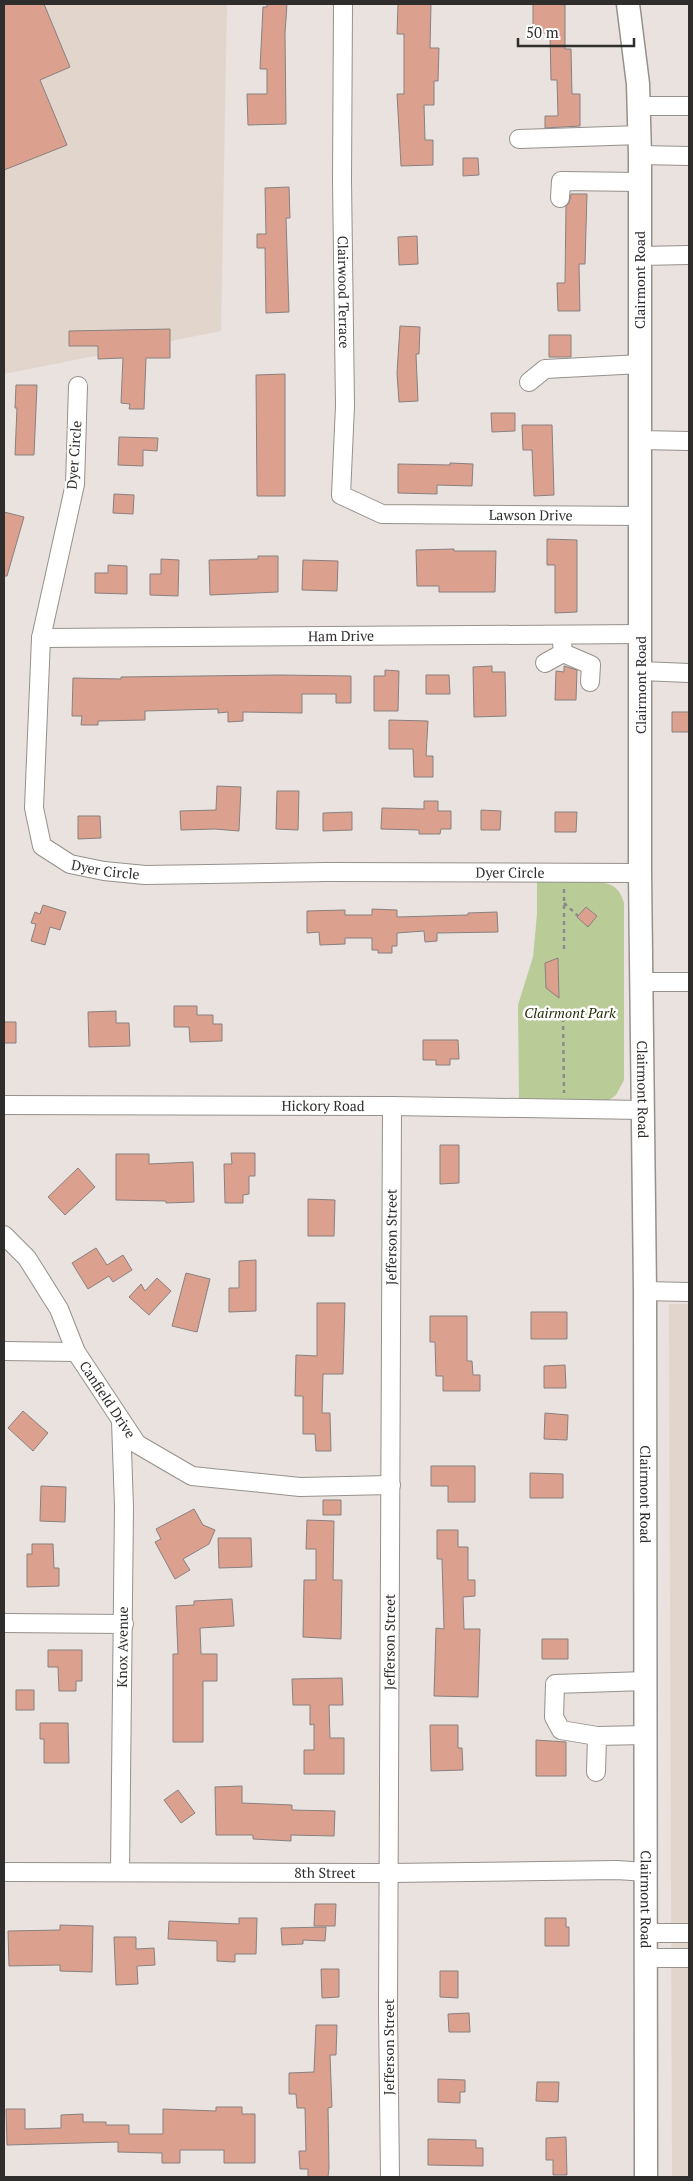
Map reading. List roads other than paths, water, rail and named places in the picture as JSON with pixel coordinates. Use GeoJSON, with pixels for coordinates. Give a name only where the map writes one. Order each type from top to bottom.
{"type":"FeatureCollection","features":[{"type":"Feature","properties":{"kind":"main road","name":"Clairmont Road"},"geometry":{"type":"LineString","coordinates":[[628,4],[634,42],[640,145],[640,873],[645,1291],[646,2177]]}},
{"type":"Feature","properties":{"kind":"street","name":"Clairwood Terrace"},"geometry":{"type":"LineString","coordinates":[[343,4],[342,180],[345,406],[341,495],[382,514],[422,514]]}},
{"type":"Feature","properties":{"kind":"street"},"geometry":{"type":"LineString","coordinates":[[639,106],[689,106]]}},
{"type":"Feature","properties":{"kind":"street"},"geometry":{"type":"LineString","coordinates":[[519,139],[640,145],[689,156]]}},
{"type":"Feature","properties":{"kind":"street"},"geometry":{"type":"LineString","coordinates":[[560,198],[561,181],[640,182]]}},
{"type":"Feature","properties":{"kind":"street"},"geometry":{"type":"LineString","coordinates":[[640,256],[689,255]]}},
{"type":"Feature","properties":{"kind":"street"},"geometry":{"type":"LineString","coordinates":[[529,382],[545,369],[640,364]]}},
{"type":"Feature","properties":{"kind":"street","name":"Dyer Circle"},"geometry":{"type":"LineString","coordinates":[[78,386],[75,484],[41,638],[34,808],[42,846],[70,864],[104,871],[176,876],[326,872],[640,873]]}},
{"type":"Feature","properties":{"kind":"street"},"geometry":{"type":"LineString","coordinates":[[640,440],[689,441]]}},
{"type":"Feature","properties":{"kind":"street","name":"Lawson Drive"},"geometry":{"type":"LineString","coordinates":[[422,514],[580,508],[640,516]]}},
{"type":"Feature","properties":{"kind":"street"},"geometry":{"type":"LineString","coordinates":[[562,634],[563,653]]}},
{"type":"Feature","properties":{"kind":"street","name":"Ham Drive"},"geometry":{"type":"LineString","coordinates":[[41,638],[641,634]]}},
{"type":"Feature","properties":{"kind":"street"},"geometry":{"type":"LineString","coordinates":[[545,663],[563,653]]}},
{"type":"Feature","properties":{"kind":"street"},"geometry":{"type":"LineString","coordinates":[[563,653],[592,665],[590,682]]}},
{"type":"Feature","properties":{"kind":"street"},"geometry":{"type":"LineString","coordinates":[[641,671],[689,673]]}},
{"type":"Feature","properties":{"kind":"street"},"geometry":{"type":"LineString","coordinates":[[641,982],[689,982]]}},
{"type":"Feature","properties":{"kind":"street","name":"Hickory Road"},"geometry":{"type":"LineString","coordinates":[[4,1105],[392,1106],[642,1110]]}},
{"type":"Feature","properties":{"kind":"street","name":"Jefferson Street"},"geometry":{"type":"LineString","coordinates":[[390,2177],[389,1873],[392,1106]]}},
{"type":"Feature","properties":{"kind":"street","name":"Canfield Drive"},"geometry":{"type":"LineString","coordinates":[[4,1235],[27,1258],[58,1309],[76,1352],[137,1444],[192,1476],[300,1487],[391,1485]]}},
{"type":"Feature","properties":{"kind":"street"},"geometry":{"type":"LineString","coordinates":[[645,1291],[689,1292]]}},
{"type":"Feature","properties":{"kind":"street"},"geometry":{"type":"LineString","coordinates":[[4,1351],[76,1352]]}},
{"type":"Feature","properties":{"kind":"street","name":"Knox Avenue"},"geometry":{"type":"LineString","coordinates":[[120,1421],[124,1507],[120,1872]]}},
{"type":"Feature","properties":{"kind":"street"},"geometry":{"type":"LineString","coordinates":[[4,1623],[124,1624]]}},
{"type":"Feature","properties":{"kind":"street"},"geometry":{"type":"LineString","coordinates":[[645,1681],[555,1684],[554,1717],[561,1730],[597,1736],[645,1735]]}},
{"type":"Feature","properties":{"kind":"street"},"geometry":{"type":"LineString","coordinates":[[596,1772],[597,1736]]}},
{"type":"Feature","properties":{"kind":"street","name":"8th Street"},"geometry":{"type":"LineString","coordinates":[[4,1872],[389,1873],[617,1870],[646,1872]]}},
{"type":"Feature","properties":{"kind":"street"},"geometry":{"type":"LineString","coordinates":[[646,1933],[689,1933]]}},
{"type":"Feature","properties":{"kind":"street"},"geometry":{"type":"LineString","coordinates":[[646,1958],[689,1958]]}},
{"type":"Feature","properties":{"kind":"park label","name":"Clairmont Park"},"geometry":{"type":"Point","coordinates":[570,1013]}}]}
